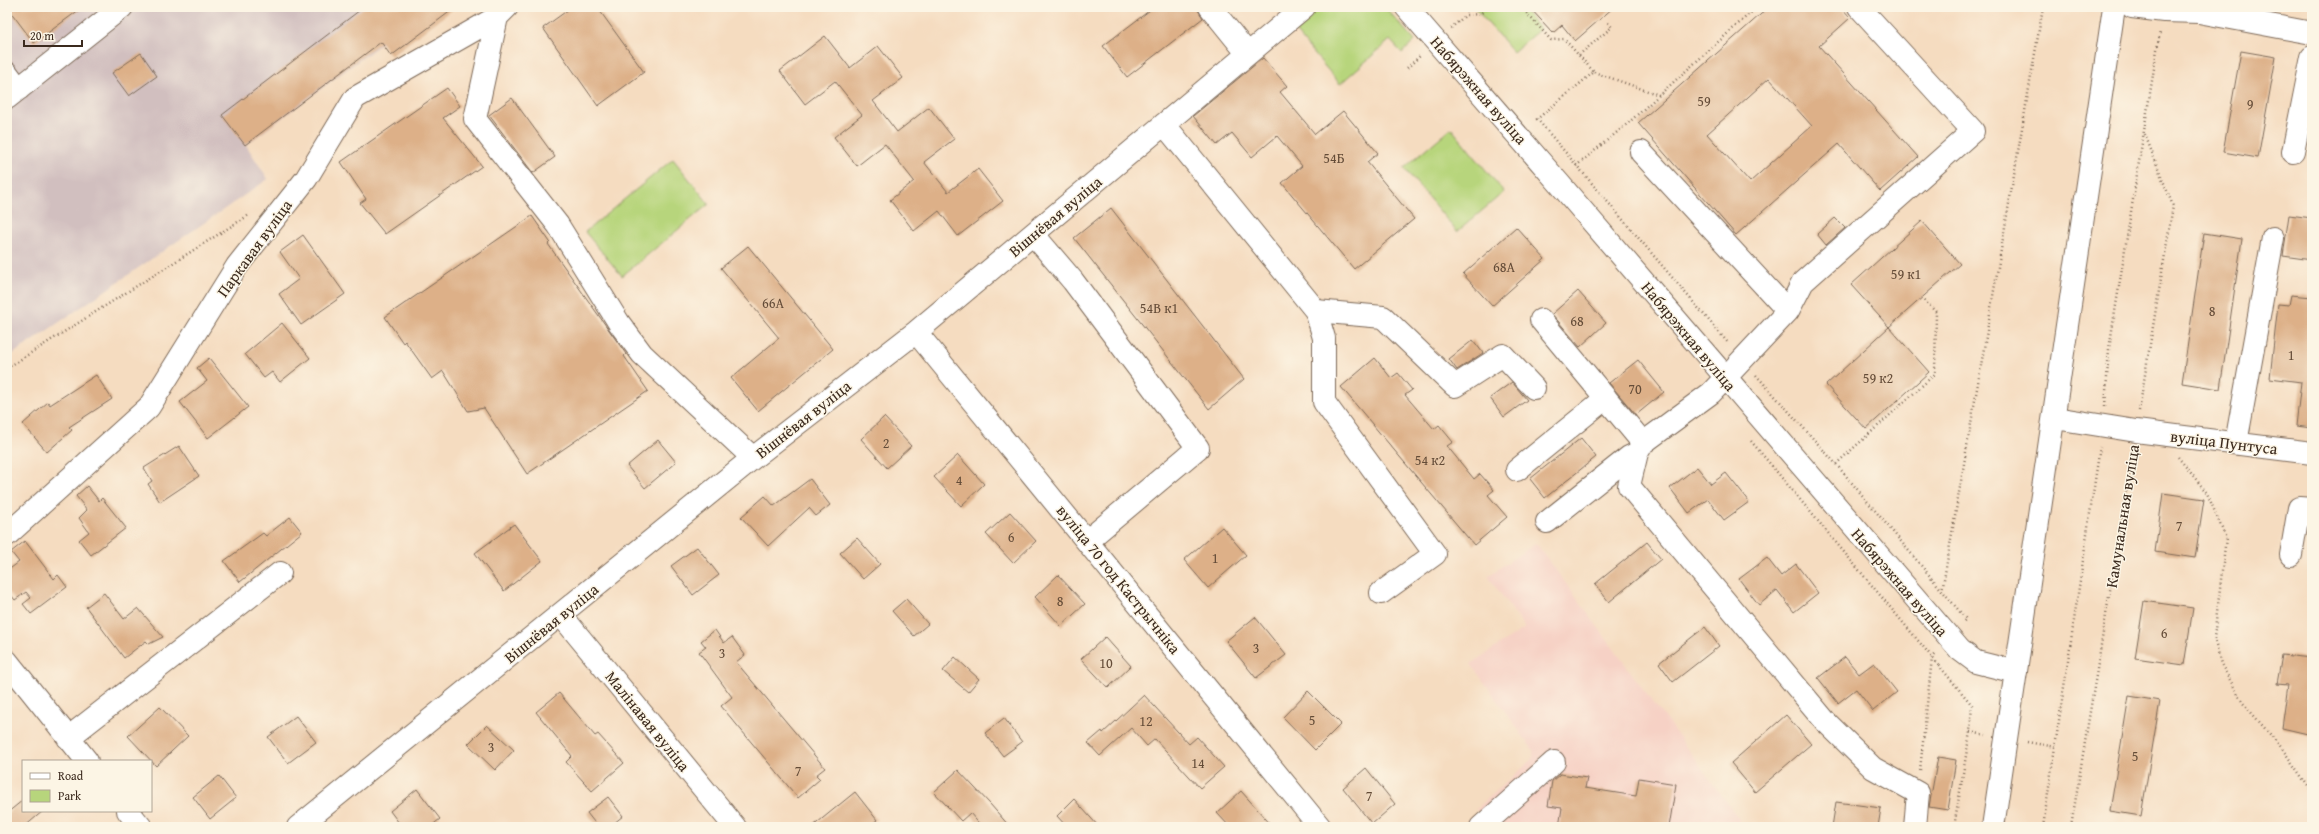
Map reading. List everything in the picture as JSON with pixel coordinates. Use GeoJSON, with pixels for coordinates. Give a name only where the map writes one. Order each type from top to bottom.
{"type":"FeatureCollection","features":[{"type":"Feature","properties":{"kind":"street"},"geometry":{"type":"LineString","coordinates":[[11,87],[122,7]]}},
{"type":"Feature","properties":{"kind":"street"},"geometry":{"type":"LineString","coordinates":[[1210,7],[1248,54]]}},
{"type":"Feature","properties":{"kind":"street","name":"Вішнёвая вуліца"},"geometry":{"type":"LineString","coordinates":[[298,827],[753,458],[916,332],[1304,7]]}},
{"type":"Feature","properties":{"kind":"street","name":"Набярэжная вуліца"},"geometry":{"type":"LineString","coordinates":[[1406,7],[1558,182],[1949,639],[1960,650],[1976,662],[2016,672]]}},
{"type":"Feature","properties":{"kind":"street"},"geometry":{"type":"LineString","coordinates":[[1547,522],[1711,393],[1743,361],[1788,311],[1802,282],[1973,131],[1859,7]]}},
{"type":"Feature","properties":{"kind":"street"},"geometry":{"type":"LineString","coordinates":[[1993,827],[2055,418],[2114,7]]}},
{"type":"Feature","properties":{"kind":"street"},"geometry":{"type":"LineString","coordinates":[[2132,7],[2164,11],[2199,10],[2312,33]]}},
{"type":"Feature","properties":{"kind":"street"},"geometry":{"type":"LineString","coordinates":[[502,12],[476,118],[558,225],[618,323],[642,354],[753,458]]}},
{"type":"Feature","properties":{"kind":"street","name":"Паркавая вуліца"},"geometry":{"type":"LineString","coordinates":[[8,532],[150,407],[237,266],[306,179],[355,98],[502,12]]}},
{"type":"Feature","properties":{"kind":"street"},"geometry":{"type":"LineString","coordinates":[[2293,152],[2312,57]]}},
{"type":"Feature","properties":{"kind":"street"},"geometry":{"type":"LineString","coordinates":[[1164,124],[1316,311],[1324,338],[1324,402],[1435,554],[1381,593]]}},
{"type":"Feature","properties":{"kind":"street"},"geometry":{"type":"LineString","coordinates":[[1641,152],[1788,311]]}},
{"type":"Feature","properties":{"kind":"street"},"geometry":{"type":"LineString","coordinates":[[1033,234],[1073,281],[1198,448],[1088,540]]}},
{"type":"Feature","properties":{"kind":"street"},"geometry":{"type":"LineString","coordinates":[[2236,443],[2273,238]]}},
{"type":"Feature","properties":{"kind":"street"},"geometry":{"type":"LineString","coordinates":[[1316,311],[1382,317],[1456,386],[1503,355],[1534,388]]}},
{"type":"Feature","properties":{"kind":"street"},"geometry":{"type":"LineString","coordinates":[[1541,320],[1606,398],[1640,448]]}},
{"type":"Feature","properties":{"kind":"street","name":"вуліца 70 год Кастрычніка"},"geometry":{"type":"LineString","coordinates":[[916,332],[1088,540],[1320,827]]}},
{"type":"Feature","properties":{"kind":"street"},"geometry":{"type":"LineString","coordinates":[[1517,470],[1606,398]]}},
{"type":"Feature","properties":{"kind":"street","name":"вуліца Пунтуса"},"geometry":{"type":"LineString","coordinates":[[2055,418],[2136,431],[2312,453]]}},
{"type":"Feature","properties":{"kind":"street"},"geometry":{"type":"LineString","coordinates":[[1640,448],[1629,486],[1826,722],[1873,768],[1918,793],[1915,827]]}},
{"type":"Feature","properties":{"kind":"street"},"geometry":{"type":"LineString","coordinates":[[2291,555],[2299,508],[2312,510]]}},
{"type":"Feature","properties":{"kind":"street"},"geometry":{"type":"LineString","coordinates":[[68,738],[280,573]]}},
{"type":"Feature","properties":{"kind":"street","name":"Малінавая вуліца"},"geometry":{"type":"LineString","coordinates":[[561,615],[735,827]]}},
{"type":"Feature","properties":{"kind":"street"},"geometry":{"type":"LineString","coordinates":[[7,661],[86,760]]}},
{"type":"Feature","properties":{"kind":"street"},"geometry":{"type":"LineString","coordinates":[[1481,827],[1554,762]]}},
{"type":"Feature","properties":{"kind":"street"},"geometry":{"type":"LineString","coordinates":[[129,812],[141,827]]}},
{"type":"Feature","properties":{"kind":"path"},"geometry":{"type":"LineString","coordinates":[[1466,15],[1480,14],[1489,7]]}},
{"type":"Feature","properties":{"kind":"path"},"geometry":{"type":"LineString","coordinates":[[1521,7],[1551,40],[1564,39],[1594,72],[1659,95]]}},
{"type":"Feature","properties":{"kind":"path"},"geometry":{"type":"LineString","coordinates":[[1577,165],[1659,95],[1757,7]]}},
{"type":"Feature","properties":{"kind":"path"},"geometry":{"type":"LineString","coordinates":[[1942,591],[2043,7]]}},
{"type":"Feature","properties":{"kind":"path"},"geometry":{"type":"LineString","coordinates":[[2043,827],[2103,425],[2109,349],[2164,11]]}},
{"type":"Feature","properties":{"kind":"path"},"geometry":{"type":"LineString","coordinates":[[1579,55],[1612,27],[1607,22]]}},
{"type":"Feature","properties":{"kind":"path"},"geometry":{"type":"LineString","coordinates":[[1594,72],[1537,119],[1743,361],[1836,464],[1966,619],[1932,658],[1918,793]]}},
{"type":"Feature","properties":{"kind":"path","name":"Камунальная вуліца"},"geometry":{"type":"LineString","coordinates":[[2071,827],[2173,206],[2144,132]]}},
{"type":"Feature","properties":{"kind":"path"},"geometry":{"type":"LineString","coordinates":[[7,368],[253,213]]}},
{"type":"Feature","properties":{"kind":"path"},"geometry":{"type":"LineString","coordinates":[[1836,464],[1903,406],[1935,374],[1936,312],[1922,298]]}},
{"type":"Feature","properties":{"kind":"path"},"geometry":{"type":"LineString","coordinates":[[1898,400],[1903,406]]}},
{"type":"Feature","properties":{"kind":"path"},"geometry":{"type":"LineString","coordinates":[[1746,436],[1972,705],[1970,732],[1954,827]]}},
{"type":"Feature","properties":{"kind":"path"},"geometry":{"type":"LineString","coordinates":[[2176,455],[2208,493],[2226,538],[2214,638],[2221,664],[2243,703],[2281,747],[2312,792]]}},
{"type":"Feature","properties":{"kind":"shaded area"},"geometry":{"type":"Polygon","coordinates":[[[7,7],[430,7],[246,145],[268,179],[7,358],[7,7]]]}},
{"type":"Feature","properties":{"kind":"shaded area"},"geometry":{"type":"Polygon","coordinates":[[[1536,543],[1739,819],[1737,827],[1491,827],[1476,809],[1533,759],[1533,750],[1471,664],[1525,628],[1488,576],[1536,543]]]}},
{"type":"Feature","properties":{"kind":"green space"},"geometry":{"type":"Polygon","coordinates":[[[1316,7],[1385,7],[1415,41],[1402,53],[1390,40],[1340,84],[1292,28],[1316,7]]]}},
{"type":"Feature","properties":{"kind":"green space"},"geometry":{"type":"Polygon","coordinates":[[[1474,7],[1521,7],[1540,29],[1513,52],[1474,7]]]}},
{"type":"Feature","properties":{"kind":"green space"},"geometry":{"type":"Polygon","coordinates":[[[1451,128],[1504,192],[1457,232],[1404,168],[1451,128]]]}},
{"type":"Feature","properties":{"kind":"green space"},"geometry":{"type":"Polygon","coordinates":[[[673,159],[709,204],[622,276],[585,232],[673,159]]]}},
{"type":"Feature","properties":{"kind":"building"},"geometry":{"type":"Polygon","coordinates":[[[7,7],[83,7],[34,43],[7,7]]]}},
{"type":"Feature","properties":{"kind":"building"},"geometry":{"type":"Polygon","coordinates":[[[364,7],[456,7],[391,56],[381,42],[245,145],[222,115],[364,7]]]}},
{"type":"Feature","properties":{"kind":"building"},"geometry":{"type":"Polygon","coordinates":[[[572,7],[597,7],[644,72],[598,106],[543,28],[572,7]]]}},
{"type":"Feature","properties":{"kind":"building"},"geometry":{"type":"Polygon","coordinates":[[[1154,7],[1196,7],[1203,18],[1127,77],[1103,46],[1154,7]]]}},
{"type":"Feature","properties":{"kind":"building"},"geometry":{"type":"Polygon","coordinates":[[[1529,7],[1614,7],[1575,41],[1562,25],[1553,33],[1529,7]]]}},
{"type":"Feature","properties":{"kind":"building"},"geometry":{"type":"Polygon","coordinates":[[[1769,7],[1840,7],[1850,18],[1819,46],[1918,157],[1880,191],[1839,144],[1736,235],[1638,123],[1769,7]],[[1769,78],[1707,134],[1750,182],[1812,126],[1769,78]]]}},
{"type":"Feature","properties":{"kind":"building"},"geometry":{"type":"Polygon","coordinates":[[[825,36],[850,68],[878,46],[903,78],[873,101],[897,132],[929,107],[954,139],[924,162],[948,192],[978,169],[1003,201],[958,236],[939,211],[914,231],[890,200],[914,181],[885,144],[857,166],[834,137],[862,115],[835,81],[805,104],[780,71],[825,36]]]}},
{"type":"Feature","properties":{"kind":"building"},"geometry":{"type":"Polygon","coordinates":[[[2241,51],[2276,57],[2258,158],[2223,152],[2241,51]]]}},
{"type":"Feature","properties":{"kind":"building"},"geometry":{"type":"Polygon","coordinates":[[[141,53],[157,76],[129,96],[112,73],[141,53]]]}},
{"type":"Feature","properties":{"kind":"building"},"geometry":{"type":"Polygon","coordinates":[[[1263,58],[1287,86],[1280,92],[1315,134],[1343,111],[1378,153],[1367,162],[1414,219],[1354,269],[1282,183],[1302,166],[1277,136],[1252,157],[1232,133],[1217,145],[1193,116],[1263,58]]]}},
{"type":"Feature","properties":{"kind":"building"},"geometry":{"type":"Polygon","coordinates":[[[447,88],[460,106],[443,118],[482,166],[385,234],[360,203],[366,199],[341,162],[447,88]]]}},
{"type":"Feature","properties":{"kind":"building"},"geometry":{"type":"Polygon","coordinates":[[[512,98],[555,157],[533,173],[489,115],[512,98]]]}},
{"type":"Feature","properties":{"kind":"building"},"geometry":{"type":"Polygon","coordinates":[[[1111,208],[1244,379],[1209,409],[1074,238],[1111,208]]]}},
{"type":"Feature","properties":{"kind":"building"},"geometry":{"type":"Polygon","coordinates":[[[2289,215],[2312,218],[2312,260],[2283,256],[2289,215]]]}},
{"type":"Feature","properties":{"kind":"building"},"geometry":{"type":"Polygon","coordinates":[[[532,216],[550,242],[548,244],[626,354],[624,356],[648,391],[527,474],[484,408],[468,411],[443,371],[432,379],[405,341],[403,343],[385,317],[532,216]]]}},
{"type":"Feature","properties":{"kind":"building"},"geometry":{"type":"Polygon","coordinates":[[[1835,218],[1845,228],[1826,245],[1817,234],[1835,218]]]}},
{"type":"Feature","properties":{"kind":"building"},"geometry":{"type":"Polygon","coordinates":[[[1922,221],[1960,264],[1889,327],[1851,285],[1922,221]]]}},
{"type":"Feature","properties":{"kind":"building"},"geometry":{"type":"Polygon","coordinates":[[[1516,227],[1545,259],[1492,306],[1463,274],[1516,227]]]}},
{"type":"Feature","properties":{"kind":"building"},"geometry":{"type":"Polygon","coordinates":[[[2204,233],[2242,239],[2220,389],[2182,383],[2204,233]]]}},
{"type":"Feature","properties":{"kind":"building"},"geometry":{"type":"Polygon","coordinates":[[[303,235],[345,294],[301,325],[279,294],[299,279],[280,252],[303,235]]]}},
{"type":"Feature","properties":{"kind":"building"},"geometry":{"type":"Polygon","coordinates":[[[748,246],[833,349],[758,411],[731,378],[779,338],[721,268],[748,246]]]}},
{"type":"Feature","properties":{"kind":"building"},"geometry":{"type":"Polygon","coordinates":[[[1578,291],[1606,323],[1580,347],[1552,314],[1578,291]]]}},
{"type":"Feature","properties":{"kind":"building"},"geometry":{"type":"Polygon","coordinates":[[[2291,295],[2312,297],[2312,379],[2307,380],[2312,380],[2312,428],[2296,426],[2301,382],[2270,378],[2278,304],[2289,305],[2291,295]]]}},
{"type":"Feature","properties":{"kind":"building"},"geometry":{"type":"Polygon","coordinates":[[[282,323],[310,358],[280,382],[272,372],[264,378],[245,354],[282,323]]]}},
{"type":"Feature","properties":{"kind":"building"},"geometry":{"type":"Polygon","coordinates":[[[1889,327],[1929,372],[1866,429],[1826,385],[1889,327]]]}},
{"type":"Feature","properties":{"kind":"building"},"geometry":{"type":"Polygon","coordinates":[[[1473,340],[1483,353],[1457,370],[1449,359],[1473,340]]]}},
{"type":"Feature","properties":{"kind":"building"},"geometry":{"type":"Polygon","coordinates":[[[209,358],[248,407],[208,438],[180,402],[207,381],[197,368],[209,358]]]}},
{"type":"Feature","properties":{"kind":"building"},"geometry":{"type":"Polygon","coordinates":[[[1375,358],[1391,378],[1398,373],[1412,390],[1405,395],[1434,429],[1439,425],[1453,442],[1447,446],[1474,479],[1480,474],[1494,490],[1488,495],[1507,517],[1474,545],[1341,387],[1375,358]]]}},
{"type":"Feature","properties":{"kind":"building"},"geometry":{"type":"Polygon","coordinates":[[[1638,360],[1664,392],[1636,415],[1609,383],[1638,360]]]}},
{"type":"Feature","properties":{"kind":"building"},"geometry":{"type":"Polygon","coordinates":[[[96,375],[112,399],[69,427],[72,430],[47,452],[23,424],[48,402],[50,405],[96,375]]]}},
{"type":"Feature","properties":{"kind":"building"},"geometry":{"type":"Polygon","coordinates":[[[1512,382],[1527,400],[1504,417],[1490,398],[1512,382]]]}},
{"type":"Feature","properties":{"kind":"building"},"geometry":{"type":"Polygon","coordinates":[[[884,417],[911,446],[887,468],[861,439],[884,417]]]}},
{"type":"Feature","properties":{"kind":"building"},"geometry":{"type":"Polygon","coordinates":[[[1581,438],[1596,457],[1545,498],[1530,479],[1581,438]]]}},
{"type":"Feature","properties":{"kind":"building"},"geometry":{"type":"Polygon","coordinates":[[[658,440],[676,462],[645,488],[627,466],[658,440]]]}},
{"type":"Feature","properties":{"kind":"building"},"geometry":{"type":"Polygon","coordinates":[[[179,446],[199,476],[160,502],[148,484],[152,481],[144,468],[179,446]]]}},
{"type":"Feature","properties":{"kind":"building"},"geometry":{"type":"Polygon","coordinates":[[[958,455],[984,484],[961,506],[934,477],[958,455]]]}},
{"type":"Feature","properties":{"kind":"building"},"geometry":{"type":"Polygon","coordinates":[[[1697,467],[1711,484],[1726,473],[1749,502],[1724,520],[1708,499],[1689,513],[1670,488],[1697,467]]]}},
{"type":"Feature","properties":{"kind":"building"},"geometry":{"type":"Polygon","coordinates":[[[810,479],[830,505],[816,516],[809,508],[768,546],[741,517],[765,496],[774,506],[810,479]]]}},
{"type":"Feature","properties":{"kind":"building"},"geometry":{"type":"Polygon","coordinates":[[[87,486],[99,501],[102,498],[126,528],[91,555],[79,540],[89,532],[79,518],[87,510],[76,496],[87,486]]]}},
{"type":"Feature","properties":{"kind":"building"},"geometry":{"type":"Polygon","coordinates":[[[2163,493],[2204,499],[2195,558],[2155,552],[2163,493]]]}},
{"type":"Feature","properties":{"kind":"building"},"geometry":{"type":"Polygon","coordinates":[[[1010,512],[1036,541],[1013,563],[986,534],[1010,512]]]}},
{"type":"Feature","properties":{"kind":"building"},"geometry":{"type":"Polygon","coordinates":[[[290,517],[302,532],[240,582],[224,561],[263,533],[266,536],[290,517]]]}},
{"type":"Feature","properties":{"kind":"building"},"geometry":{"type":"Polygon","coordinates":[[[514,524],[542,561],[504,591],[475,553],[514,524]]]}},
{"type":"Feature","properties":{"kind":"building"},"geometry":{"type":"Polygon","coordinates":[[[1222,527],[1246,555],[1208,588],[1184,560],[1222,527]]]}},
{"type":"Feature","properties":{"kind":"building"},"geometry":{"type":"Polygon","coordinates":[[[857,538],[880,564],[863,579],[840,553],[857,538]]]}},
{"type":"Feature","properties":{"kind":"building"},"geometry":{"type":"Polygon","coordinates":[[[25,541],[54,579],[58,575],[67,587],[31,614],[23,604],[31,598],[26,592],[15,600],[7,590],[7,571],[19,562],[11,552],[25,541]]]}},
{"type":"Feature","properties":{"kind":"building"},"geometry":{"type":"Polygon","coordinates":[[[1647,542],[1661,559],[1609,602],[1595,584],[1647,542]]]}},
{"type":"Feature","properties":{"kind":"building"},"geometry":{"type":"Polygon","coordinates":[[[697,547],[719,575],[693,595],[671,566],[697,547]]]}},
{"type":"Feature","properties":{"kind":"building"},"geometry":{"type":"Polygon","coordinates":[[[1767,558],[1781,576],[1796,564],[1818,593],[1794,612],[1777,590],[1759,605],[1739,579],[1767,558]]]}},
{"type":"Feature","properties":{"kind":"building"},"geometry":{"type":"Polygon","coordinates":[[[1058,575],[1085,604],[1061,626],[1035,597],[1058,575]]]}},
{"type":"Feature","properties":{"kind":"building"},"geometry":{"type":"Polygon","coordinates":[[[104,593],[124,619],[138,608],[163,637],[149,644],[146,641],[124,658],[86,607],[104,593]]]}},
{"type":"Feature","properties":{"kind":"building"},"geometry":{"type":"Polygon","coordinates":[[[906,599],[928,624],[914,636],[892,611],[906,599]]]}},
{"type":"Feature","properties":{"kind":"building"},"geometry":{"type":"Polygon","coordinates":[[[2144,601],[2193,608],[2184,665],[2135,658],[2144,601]]]}},
{"type":"Feature","properties":{"kind":"building"},"geometry":{"type":"Polygon","coordinates":[[[1255,617],[1286,655],[1256,678],[1226,641],[1255,617]]]}},
{"type":"Feature","properties":{"kind":"building"},"geometry":{"type":"Polygon","coordinates":[[[1705,627],[1719,646],[1673,682],[1659,663],[1705,627]]]}},
{"type":"Feature","properties":{"kind":"building"},"geometry":{"type":"Polygon","coordinates":[[[715,630],[724,643],[732,637],[745,655],[736,662],[825,768],[816,775],[820,779],[798,798],[721,706],[732,697],[699,652],[706,647],[701,641],[715,630]]]}},
{"type":"Feature","properties":{"kind":"building"},"geometry":{"type":"Polygon","coordinates":[[[1105,637],[1131,666],[1108,688],[1081,659],[1105,637]]]}},
{"type":"Feature","properties":{"kind":"building"},"geometry":{"type":"Polygon","coordinates":[[[2282,655],[2312,658],[2312,735],[2282,728],[2288,685],[2277,684],[2282,655]]]}},
{"type":"Feature","properties":{"kind":"building"},"geometry":{"type":"Polygon","coordinates":[[[955,657],[979,679],[968,692],[943,671],[955,657]]]}},
{"type":"Feature","properties":{"kind":"building"},"geometry":{"type":"Polygon","coordinates":[[[1845,657],[1859,674],[1874,663],[1897,692],[1873,711],[1856,689],[1838,703],[1818,678],[1845,657]]]}},
{"type":"Feature","properties":{"kind":"building"},"geometry":{"type":"Polygon","coordinates":[[[1308,691],[1341,724],[1315,750],[1283,717],[1308,691]]]}},
{"type":"Feature","properties":{"kind":"building"},"geometry":{"type":"Polygon","coordinates":[[[559,693],[595,736],[598,734],[624,763],[592,791],[566,762],[572,756],[536,712],[559,693]]]}},
{"type":"Feature","properties":{"kind":"building"},"geometry":{"type":"Polygon","coordinates":[[[1144,695],[1189,744],[1197,737],[1224,767],[1200,788],[1155,739],[1147,746],[1131,728],[1100,756],[1088,743],[1102,731],[1103,733],[1144,695]]]}},
{"type":"Feature","properties":{"kind":"building"},"geometry":{"type":"Polygon","coordinates":[[[2129,696],[2160,701],[2141,816],[2110,811],[2129,696]]]}},
{"type":"Feature","properties":{"kind":"building"},"geometry":{"type":"Polygon","coordinates":[[[160,707],[188,736],[156,766],[128,736],[160,707]]]}},
{"type":"Feature","properties":{"kind":"building"},"geometry":{"type":"Polygon","coordinates":[[[1786,715],[1811,744],[1755,792],[1731,763],[1786,715]]]}},
{"type":"Feature","properties":{"kind":"building"},"geometry":{"type":"Polygon","coordinates":[[[296,716],[316,742],[288,763],[268,737],[296,716]]]}},
{"type":"Feature","properties":{"kind":"building"},"geometry":{"type":"Polygon","coordinates":[[[1004,718],[1022,742],[1003,756],[985,733],[1004,718]]]}},
{"type":"Feature","properties":{"kind":"building"},"geometry":{"type":"Polygon","coordinates":[[[487,725],[514,750],[495,770],[468,744],[487,725]]]}},
{"type":"Feature","properties":{"kind":"building"},"geometry":{"type":"Polygon","coordinates":[[[1938,757],[1956,760],[1948,810],[1929,807],[1938,757]]]}},
{"type":"Feature","properties":{"kind":"building"},"geometry":{"type":"Polygon","coordinates":[[[1366,768],[1395,804],[1372,824],[1343,788],[1366,768]]]}},
{"type":"Feature","properties":{"kind":"building"},"geometry":{"type":"Polygon","coordinates":[[[958,770],[1010,827],[982,827],[970,813],[961,821],[934,792],[958,770]]]}},
{"type":"Feature","properties":{"kind":"building"},"geometry":{"type":"Polygon","coordinates":[[[1560,774],[1587,778],[1585,788],[1636,796],[1639,778],[1676,784],[1669,827],[1559,827],[1562,808],[1548,806],[1552,781],[1560,774]]]}},
{"type":"Feature","properties":{"kind":"building"},"geometry":{"type":"Polygon","coordinates":[[[219,776],[236,798],[210,819],[193,797],[219,776]]]}},
{"type":"Feature","properties":{"kind":"building"},"geometry":{"type":"Polygon","coordinates":[[[417,789],[440,819],[430,827],[402,827],[390,811],[417,789]]]}},
{"type":"Feature","properties":{"kind":"building"},"geometry":{"type":"Polygon","coordinates":[[[1241,791],[1273,827],[1230,827],[1217,813],[1241,791]]]}},
{"type":"Feature","properties":{"kind":"building"},"geometry":{"type":"Polygon","coordinates":[[[855,792],[877,820],[868,827],[812,827],[855,792]]]}},
{"type":"Feature","properties":{"kind":"building"},"geometry":{"type":"Polygon","coordinates":[[[608,797],[623,816],[609,827],[598,827],[587,813],[608,797]]]}},
{"type":"Feature","properties":{"kind":"building"},"geometry":{"type":"Polygon","coordinates":[[[1074,799],[1099,827],[1067,827],[1057,816],[1074,799]]]}},
{"type":"Feature","properties":{"kind":"building"},"geometry":{"type":"Polygon","coordinates":[[[22,801],[22,812],[42,812],[24,827],[7,827],[7,813],[22,801]]]}},
{"type":"Feature","properties":{"kind":"building"},"geometry":{"type":"Polygon","coordinates":[[[1836,802],[1881,808],[1878,827],[1832,827],[1836,802]]]}}]}
